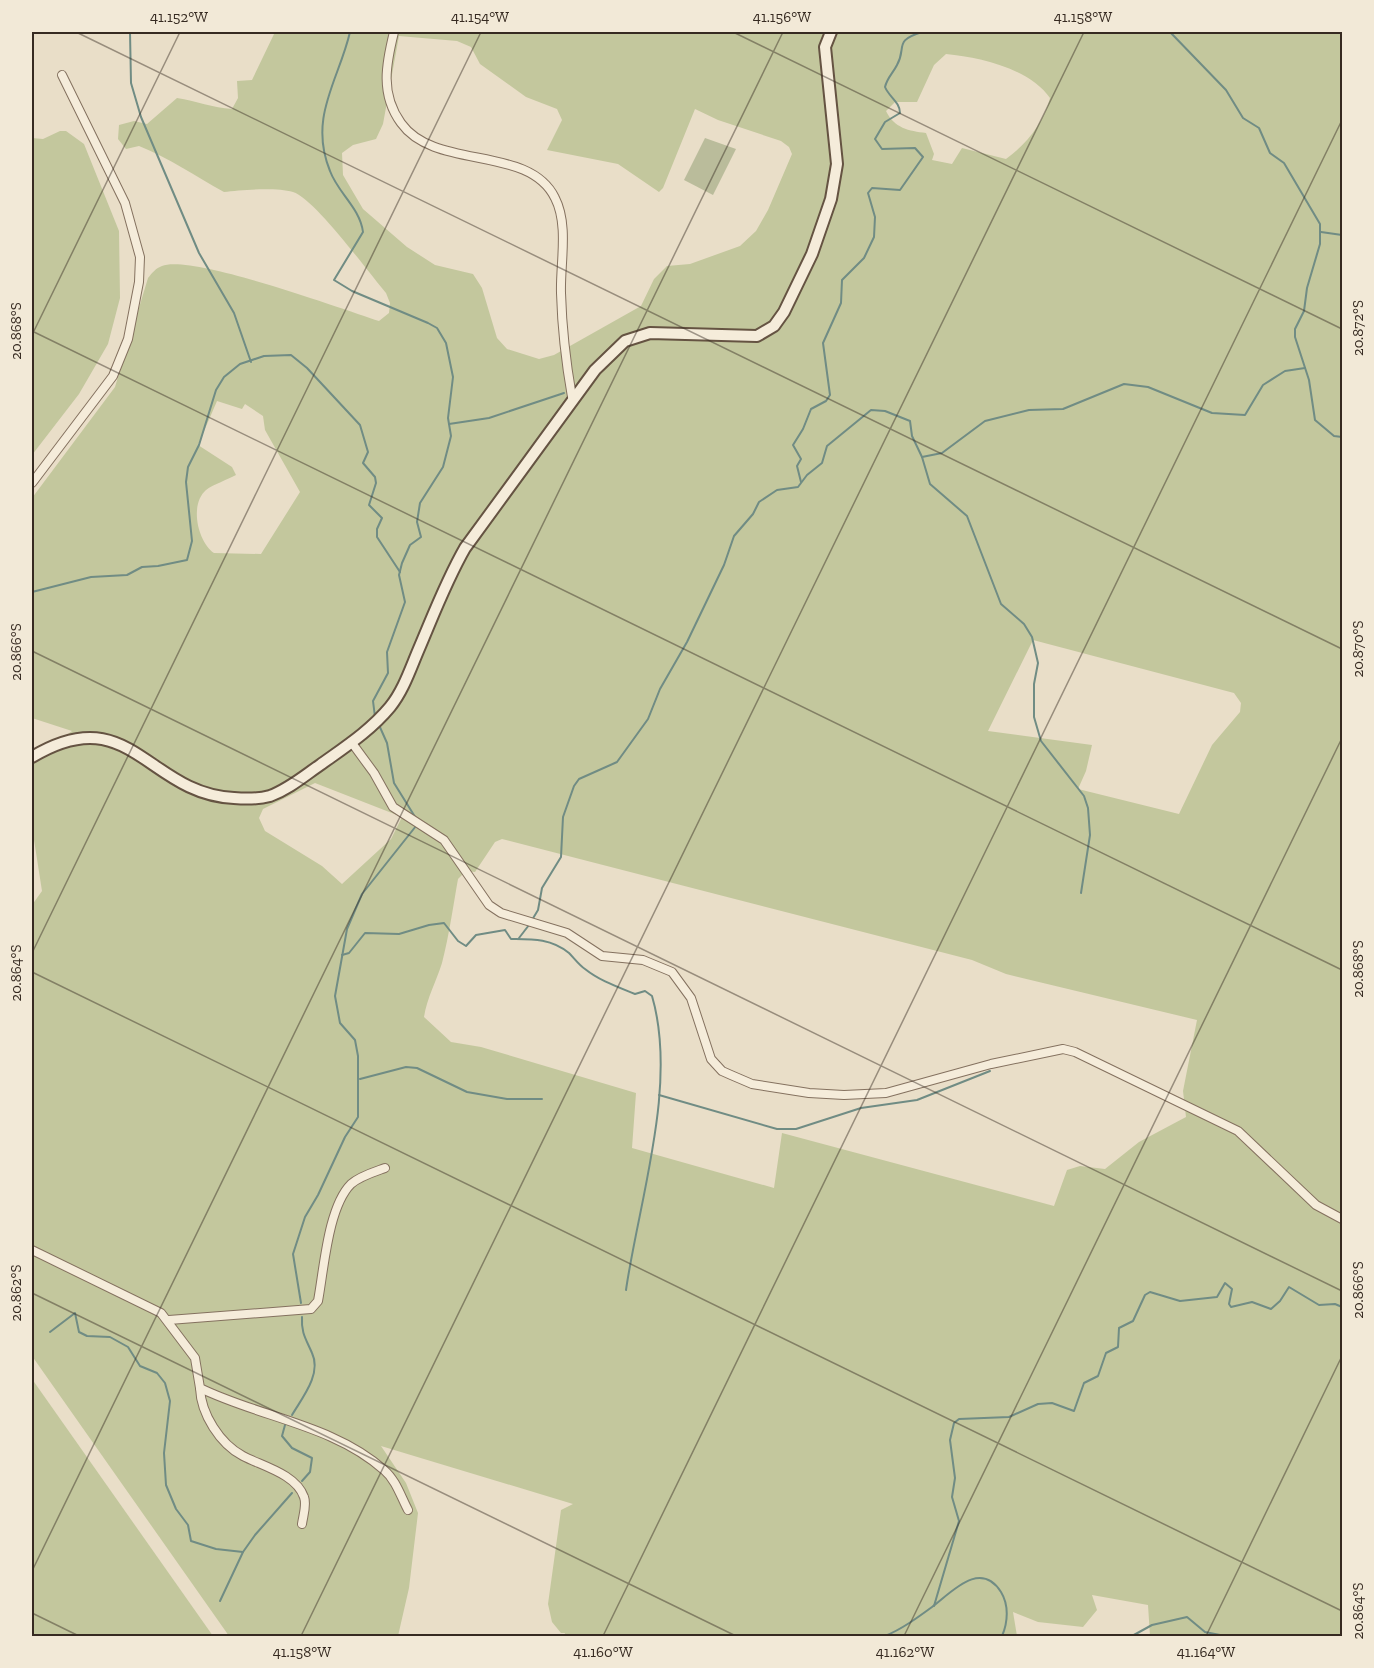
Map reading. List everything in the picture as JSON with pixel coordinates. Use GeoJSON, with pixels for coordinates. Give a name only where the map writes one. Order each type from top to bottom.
{"type":"FeatureCollection","features":[{"type":"Feature","properties":{"kind":"street"},"geometry":{"type":"LineString","coordinates":[[394,32],[386,69],[386,91],[394,113],[408,134],[439,150],[501,163],[523,171],[546,185],[555,197],[560,212],[564,349],[572,397]]}},
{"type":"Feature","properties":{"kind":"street"},"geometry":{"type":"LineString","coordinates":[[32,757],[65,739],[97,738],[138,753],[178,782],[193,789],[230,798],[249,799],[281,792],[352,743],[379,719],[397,697],[450,574],[472,538],[572,397],[595,370],[625,341],[637,335],[650,333],[690,336],[757,336],[774,326],[784,312],[812,254],[831,200],[837,164],[825,47],[831,32]]}},
{"type":"Feature","properties":{"kind":"street"},"geometry":{"type":"LineString","coordinates":[[32,483],[113,376],[128,339],[140,282],[140,257],[125,203],[62,75]]}},
{"type":"Feature","properties":{"kind":"street"},"geometry":{"type":"LineString","coordinates":[[352,743],[374,772],[393,807],[444,840],[489,905],[501,913],[567,933],[602,956],[643,960],[672,972],[691,998],[711,1059],[722,1071],[731,1076],[752,1084],[809,1093],[844,1095],[886,1093],[991,1064],[1063,1049],[1069,1050],[1238,1131],[1316,1205],[1342,1219]]}},
{"type":"Feature","properties":{"kind":"street"},"geometry":{"type":"LineString","coordinates":[[169,1320],[311,1309],[318,1301],[334,1218],[345,1192],[358,1179],[385,1168]]}},
{"type":"Feature","properties":{"kind":"street"},"geometry":{"type":"LineString","coordinates":[[32,1250],[150,1306],[169,1320],[195,1358],[200,1401],[205,1413],[232,1449],[275,1471],[301,1491],[306,1504],[302,1524]]}},
{"type":"Feature","properties":{"kind":"street"},"geometry":{"type":"LineString","coordinates":[[200,1388],[331,1437],[356,1451],[385,1471],[408,1510]]}},
{"type":"Feature","properties":{"kind":"green space"},"geometry":{"type":"Polygon","coordinates":[[[275,32],[1342,32],[1342,1636],[1150,1636],[1148,1605],[1092,1595],[1097,1610],[1083,1627],[1038,1622],[1013,1612],[1017,1636],[564,1636],[565,1633],[561,1633],[552,1622],[548,1604],[561,1510],[573,1504],[381,1446],[406,1483],[418,1513],[409,1588],[398,1636],[229,1636],[32,1356],[32,905],[42,891],[32,827],[32,761],[72,731],[32,718],[32,498],[115,387],[148,278],[160,267],[178,264],[234,275],[379,321],[389,313],[390,303],[386,293],[327,221],[302,197],[293,192],[277,190],[224,192],[139,146],[126,149],[118,139],[119,125],[134,121],[147,124],[177,98],[232,109],[238,98],[237,81],[252,80],[275,32]],[[399,36],[383,124],[376,139],[353,145],[342,153],[343,175],[363,209],[407,247],[435,265],[473,274],[482,288],[497,338],[507,349],[539,359],[554,355],[641,306],[654,279],[667,266],[690,264],[740,246],[756,231],[768,210],[792,154],[789,147],[781,141],[718,120],[695,109],[663,188],[659,192],[618,164],[547,150],[562,120],[557,109],[526,97],[480,64],[471,47],[457,41],[399,36]],[[946,54],[934,65],[917,102],[895,102],[886,111],[893,121],[903,128],[926,133],[934,154],[932,160],[952,164],[962,148],[1006,159],[1033,132],[1050,98],[1030,79],[989,62],[946,54]],[[217,401],[198,445],[232,467],[236,475],[209,488],[201,497],[197,514],[200,532],[208,548],[214,553],[261,554],[300,492],[265,430],[263,416],[245,404],[242,409],[217,401]],[[1033,640],[988,731],[1092,745],[1086,771],[1078,789],[1179,814],[1212,745],[1240,712],[1241,703],[1234,693],[1033,640]],[[315,783],[263,809],[259,818],[265,831],[322,866],[342,884],[391,839],[402,817],[315,783]],[[502,839],[495,842],[475,872],[466,871],[458,879],[442,963],[424,1017],[451,1042],[481,1047],[636,1093],[632,1148],[774,1188],[782,1133],[1054,1206],[1067,1170],[1080,1166],[1105,1169],[1139,1142],[1186,1117],[1183,1091],[1197,1020],[1006,974],[972,960],[502,839]]]}},
{"type":"Feature","properties":{"kind":"green space"},"geometry":{"type":"Polygon","coordinates":[[[60,131],[66,131],[84,144],[119,231],[120,298],[108,344],[79,394],[32,455],[32,138],[43,139],[60,131]]]}},
{"type":"Feature","properties":{"kind":"green space"},"geometry":{"type":"Polygon","coordinates":[[[705,138],[736,149],[713,195],[684,180],[705,138]]]}},
{"type":"Feature","properties":{"kind":"green space"},"geometry":{"type":"Polygon","coordinates":[[[32,1379],[213,1636],[32,1636],[32,1379]]]}},
{"type":"Feature","properties":{"kind":"waterway"},"geometry":{"type":"LineString","coordinates":[[130,32],[131,83],[141,117],[199,253],[234,313],[251,362]]}},
{"type":"Feature","properties":{"kind":"waterway"},"geometry":{"type":"LineString","coordinates":[[350,32],[328,99],[322,133],[330,171],[358,215],[363,232],[334,280],[352,291],[437,328],[446,343],[453,377],[448,418],[451,436],[443,467],[420,503],[417,522],[421,537],[410,545],[402,563],[399,575],[405,602],[387,652],[388,673],[373,701],[375,717]]}},
{"type":"Feature","properties":{"kind":"waterway"},"geometry":{"type":"LineString","coordinates":[[801,482],[797,466],[801,459],[793,445],[811,409],[826,401],[830,395],[823,343],[841,303],[842,280],[864,258],[874,237],[875,217],[868,193],[872,188],[900,190],[923,157],[915,148],[882,149],[875,139],[885,122],[900,113],[885,87],[900,59],[902,45],[907,38],[922,32]]}},
{"type":"Feature","properties":{"kind":"waterway"},"geometry":{"type":"LineString","coordinates":[[1170,32],[1226,90],[1243,118],[1259,128],[1270,153],[1284,163],[1320,224],[1320,244],[1307,288],[1304,311],[1295,329],[1295,337],[1309,380],[1315,420],[1334,436],[1342,437]]}},
{"type":"Feature","properties":{"kind":"waterway"},"geometry":{"type":"LineString","coordinates":[[1321,232],[1342,235]]}},
{"type":"Feature","properties":{"kind":"waterway"},"geometry":{"type":"LineString","coordinates":[[32,592],[91,577],[127,575],[142,567],[187,560],[192,541],[186,482],[188,467],[199,445],[216,390],[224,377],[240,364],[264,356],[291,355],[307,368],[360,425],[368,452],[363,463],[375,477],[376,483],[369,505],[382,518],[377,529],[377,537],[400,572]]}},
{"type":"Feature","properties":{"kind":"waterway"},"geometry":{"type":"LineString","coordinates":[[922,457],[942,453],[985,421],[1029,410],[1063,409],[1124,384],[1148,387],[1212,413],[1245,415],[1263,385],[1285,371],[1305,368]]}},
{"type":"Feature","properties":{"kind":"waterway"},"geometry":{"type":"LineString","coordinates":[[449,424],[489,418],[564,393]]}},
{"type":"Feature","properties":{"kind":"waterway"},"geometry":{"type":"LineString","coordinates":[[532,920],[538,910],[542,888],[561,857],[563,817],[574,786],[579,779],[617,762],[648,719],[660,689],[687,642],[724,565],[734,536],[753,514],[759,502],[777,490],[798,487],[807,475],[822,463],[827,446],[871,410],[885,411],[910,421],[912,436],[922,457],[930,484],[967,516],[1001,604],[1024,624],[1032,637],[1038,663],[1034,684],[1034,717],[1041,741],[1084,796],[1088,808],[1090,835],[1081,893]]}},
{"type":"Feature","properties":{"kind":"waterway"},"geometry":{"type":"LineString","coordinates":[[379,725],[387,743],[394,783],[417,820]]}},
{"type":"Feature","properties":{"kind":"waterway"},"geometry":{"type":"LineString","coordinates":[[301,1303],[293,1254],[305,1217],[345,1137],[358,1117],[358,1056],[355,1040],[340,1023],[335,996],[347,929],[362,894],[416,826]]}},
{"type":"Feature","properties":{"kind":"waterway"},"geometry":{"type":"LineString","coordinates":[[342,955],[349,953],[365,933],[399,934],[444,923],[458,941],[466,946],[476,935],[505,930],[511,939],[541,940],[555,944],[603,980],[635,994],[645,991],[652,996],[659,1030],[661,1067],[659,1104],[654,1143],[626,1290]]}},
{"type":"Feature","properties":{"kind":"waterway"},"geometry":{"type":"LineString","coordinates":[[519,938],[529,925]]}},
{"type":"Feature","properties":{"kind":"waterway"},"geometry":{"type":"LineString","coordinates":[[360,1079],[406,1067],[417,1068],[467,1092],[507,1099],[542,1099]]}},
{"type":"Feature","properties":{"kind":"waterway"},"geometry":{"type":"LineString","coordinates":[[659,1095],[777,1129],[796,1129],[861,1108],[917,1100],[990,1071]]}},
{"type":"Feature","properties":{"kind":"waterway"},"geometry":{"type":"LineString","coordinates":[[934,1606],[959,1521],[952,1497],[955,1478],[950,1440],[954,1423],[959,1419],[1009,1417],[1038,1404],[1052,1403],[1074,1411],[1084,1383],[1098,1376],[1106,1353],[1118,1347],[1119,1328],[1133,1321],[1145,1295],[1150,1292],[1180,1301],[1217,1297],[1225,1283],[1232,1289],[1229,1304],[1231,1307],[1252,1302],[1271,1309],[1280,1301],[1289,1287],[1319,1305],[1335,1304],[1342,1307]]}},
{"type":"Feature","properties":{"kind":"waterway"},"geometry":{"type":"LineString","coordinates":[[50,1332],[75,1313],[79,1332],[87,1336],[110,1337],[128,1347],[140,1366],[157,1373],[165,1383],[170,1401],[164,1453],[166,1485],[176,1509],[188,1525],[191,1541],[216,1549],[243,1552]]}},
{"type":"Feature","properties":{"kind":"waterway"},"geometry":{"type":"LineString","coordinates":[[292,1415],[310,1386],[314,1369],[312,1353],[303,1332],[302,1317]]}},
{"type":"Feature","properties":{"kind":"waterway"},"geometry":{"type":"LineString","coordinates":[[285,1425],[282,1436],[292,1448],[312,1458],[310,1472],[302,1481]]}},
{"type":"Feature","properties":{"kind":"waterway"},"geometry":{"type":"LineString","coordinates":[[220,1601],[243,1552],[292,1493]]}},
{"type":"Feature","properties":{"kind":"waterway"},"geometry":{"type":"LineString","coordinates":[[885,1636],[915,1619],[957,1587],[966,1582],[984,1578],[993,1583],[1001,1592],[1005,1602],[1006,1619],[1002,1636]]}},
{"type":"Feature","properties":{"kind":"waterway"},"geometry":{"type":"LineString","coordinates":[[1132,1636],[1152,1625],[1187,1617],[1205,1632],[1225,1636]]}}]}
